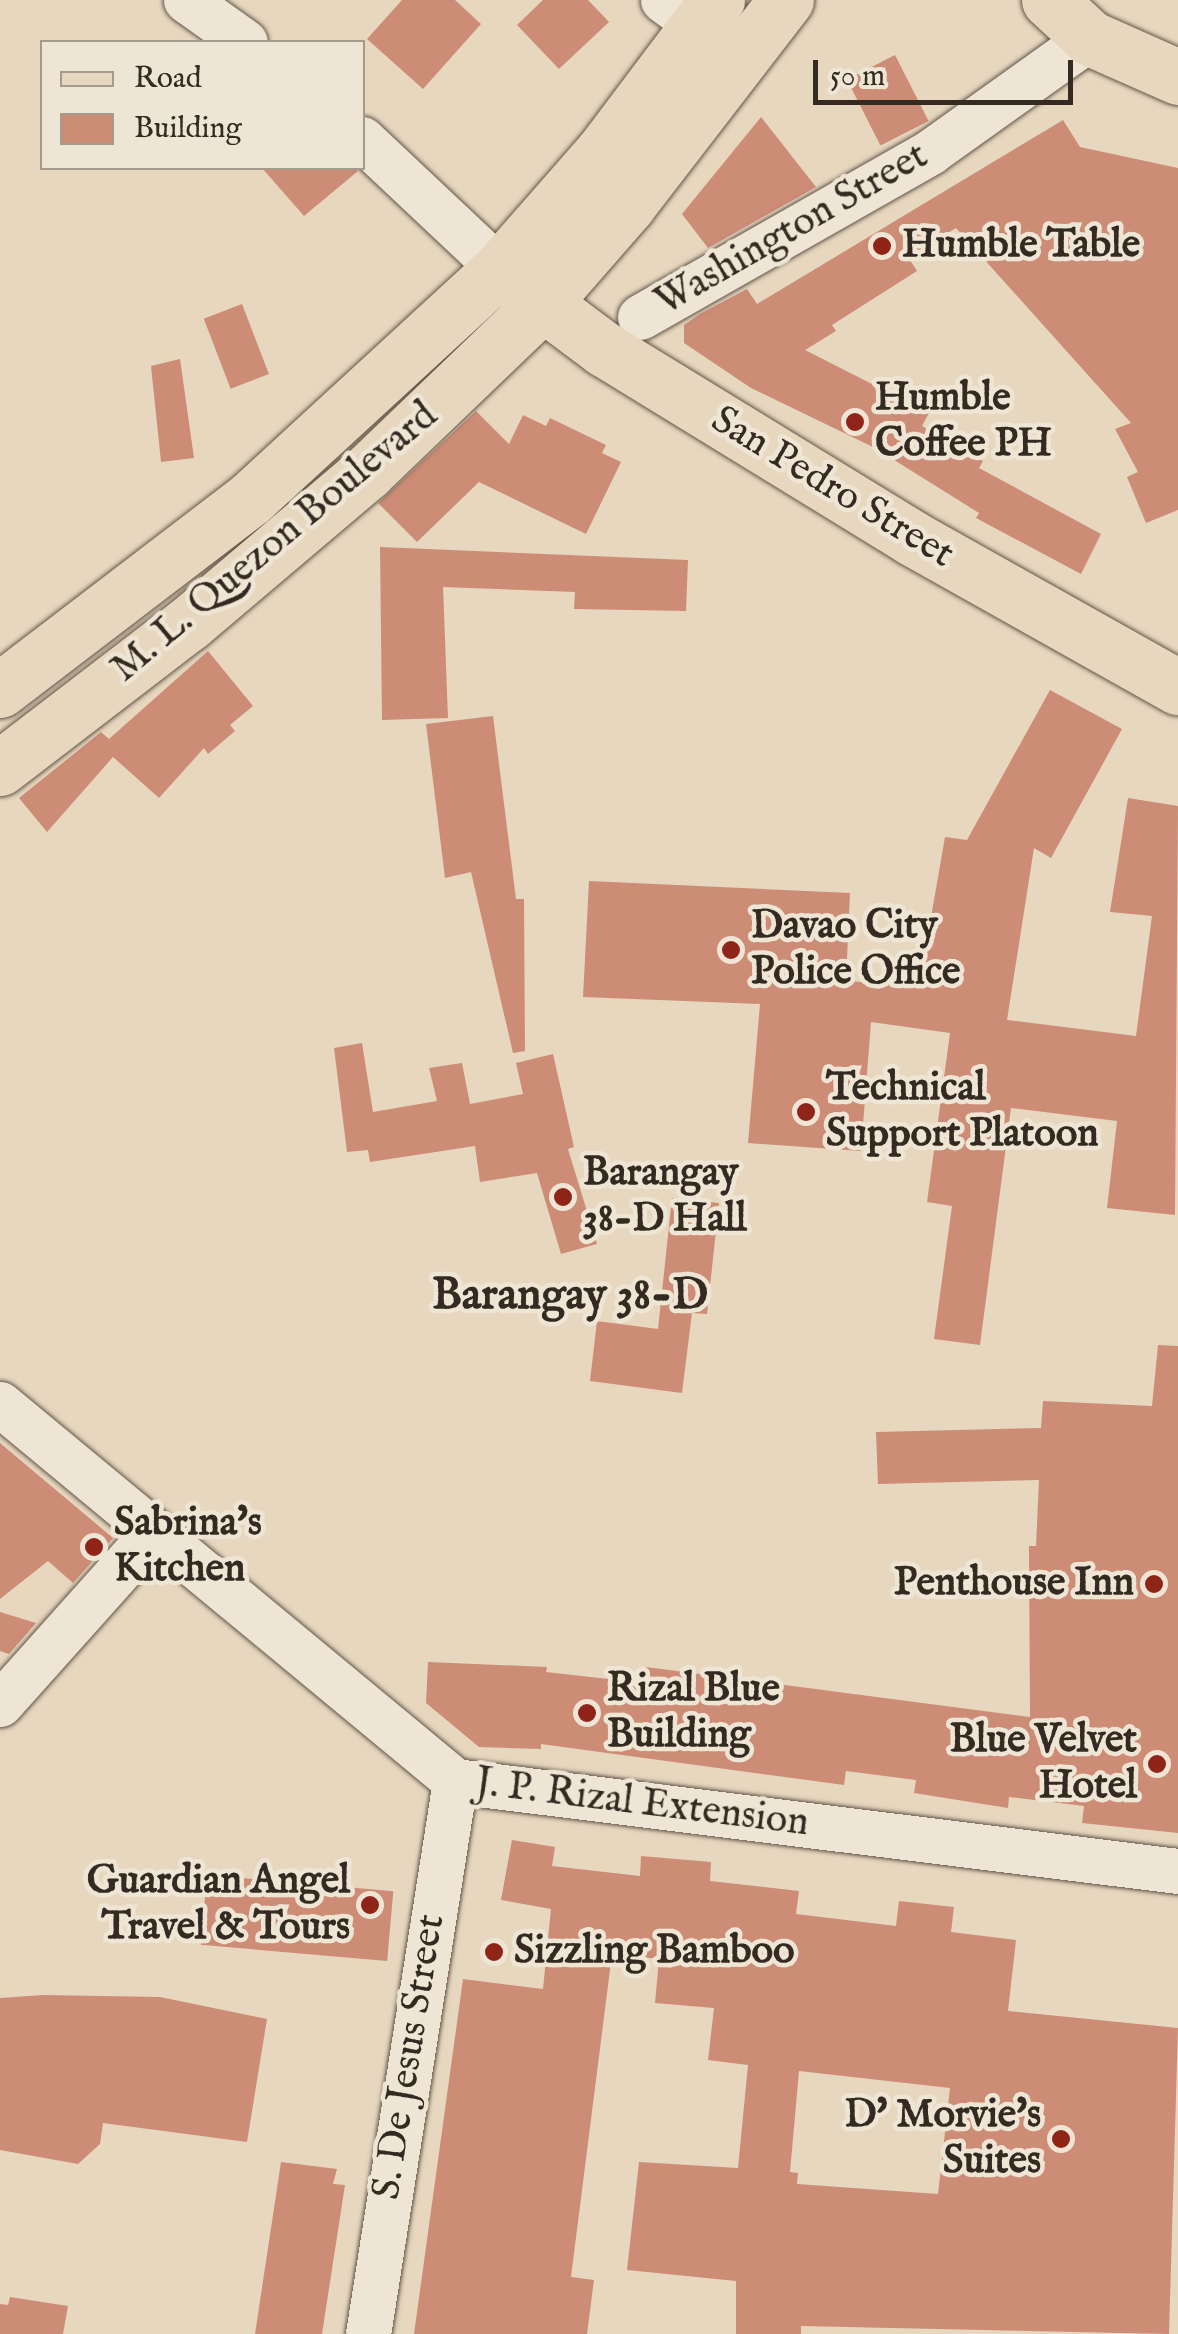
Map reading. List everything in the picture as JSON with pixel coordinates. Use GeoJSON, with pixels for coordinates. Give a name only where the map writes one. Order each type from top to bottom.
{"type":"FeatureCollection","features":[{"type":"Feature","properties":{"kind":"main road","name":"M. L. Quezon Boulevard"},"geometry":{"type":"LineString","coordinates":[[0,768],[188,624],[368,472],[540,306],[628,205],[786,0]]}},
{"type":"Feature","properties":{"kind":"main road"},"geometry":{"type":"LineString","coordinates":[[1048,0],[1090,38],[1178,78]]}},
{"type":"Feature","properties":{"kind":"main road","name":"M. L. Quezon Boulevard"},"geometry":{"type":"LineString","coordinates":[[0,690],[251,498],[500,269],[693,9]]}},
{"type":"Feature","properties":{"kind":"main road","name":"San Pedro Street"},"geometry":{"type":"LineString","coordinates":[[500,269],[540,306],[954,564],[1178,686]]}},
{"type":"Feature","properties":{"kind":"street"},"geometry":{"type":"LineString","coordinates":[[186,0],[242,40]]}},
{"type":"Feature","properties":{"kind":"street","name":"Washington Street"},"geometry":{"type":"LineString","coordinates":[[640,317],[930,152],[1090,38]]}},
{"type":"Feature","properties":{"kind":"street"},"geometry":{"type":"LineString","coordinates":[[365,141],[500,269]]}},
{"type":"Feature","properties":{"kind":"street","name":"J. P. Rizal Extension"},"geometry":{"type":"LineString","coordinates":[[0,1404],[151,1534],[454,1781],[1178,1871]]}},
{"type":"Feature","properties":{"kind":"street"},"geometry":{"type":"LineString","coordinates":[[0,1704],[151,1534]]}},
{"type":"Feature","properties":{"kind":"street","name":"S. De Jesus Street"},"geometry":{"type":"LineString","coordinates":[[368,2334],[454,1781]]}},
{"type":"Feature","properties":{"kind":"building"},"geometry":{"type":"Polygon","coordinates":[[[402,0],[455,0],[481,24],[423,89],[367,39],[402,0]]]}},
{"type":"Feature","properties":{"kind":"building"},"geometry":{"type":"Polygon","coordinates":[[[543,0],[588,0],[609,22],[559,69],[517,25],[543,0]]]}},
{"type":"Feature","properties":{"kind":"building"},"geometry":{"type":"Polygon","coordinates":[[[895,55],[929,121],[880,145],[847,80],[895,55]]]}},
{"type":"Feature","properties":{"kind":"building"},"geometry":{"type":"Polygon","coordinates":[[[761,117],[816,187],[708,248],[682,214],[761,117]]]}},
{"type":"Feature","properties":{"kind":"building"},"geometry":{"type":"Polygon","coordinates":[[[1063,120],[1080,147],[1178,168],[1178,510],[1146,523],[1127,477],[1138,472],[1115,429],[1131,423],[956,228],[908,257],[917,271],[832,325],[836,331],[805,350],[929,413],[922,426],[983,461],[979,468],[1101,534],[1081,574],[976,518],[979,513],[875,448],[751,388],[684,343],[684,325],[700,314],[747,289],[757,304],[1063,120]]]}},
{"type":"Feature","properties":{"kind":"building"},"geometry":{"type":"Polygon","coordinates":[[[264,170],[358,171],[304,216],[264,170]]]}},
{"type":"Feature","properties":{"kind":"building"},"geometry":{"type":"Polygon","coordinates":[[[242,304],[269,374],[231,389],[204,319],[242,304]]]}},
{"type":"Feature","properties":{"kind":"building"},"geometry":{"type":"Polygon","coordinates":[[[180,359],[194,458],[161,462],[151,366],[180,359]]]}},
{"type":"Feature","properties":{"kind":"building"},"geometry":{"type":"Polygon","coordinates":[[[476,411],[509,444],[523,415],[546,426],[550,418],[606,445],[602,453],[621,462],[586,534],[479,482],[417,542],[378,503],[476,411]]]}},
{"type":"Feature","properties":{"kind":"building"},"geometry":{"type":"Polygon","coordinates":[[[380,547],[688,560],[686,611],[574,609],[575,592],[443,587],[448,718],[382,720],[380,547]]]}},
{"type":"Feature","properties":{"kind":"building"},"geometry":{"type":"Polygon","coordinates":[[[208,651],[253,706],[230,725],[235,731],[208,754],[204,748],[159,798],[113,757],[47,832],[19,798],[101,732],[109,739],[208,651]]]}},
{"type":"Feature","properties":{"kind":"building"},"geometry":{"type":"Polygon","coordinates":[[[1050,690],[1122,729],[1051,858],[1034,848],[1007,1020],[1136,1036],[1152,916],[1110,912],[1128,798],[1178,806],[1175,1215],[1107,1208],[1117,1121],[1011,1108],[980,1345],[934,1339],[952,1206],[927,1202],[950,1033],[871,1022],[861,1151],[748,1143],[760,1004],[583,997],[589,881],[850,893],[846,981],[919,986],[945,837],[967,840],[1050,690]]]}},
{"type":"Feature","properties":{"kind":"building"},"geometry":{"type":"Polygon","coordinates":[[[493,716],[516,899],[524,899],[525,1051],[513,1053],[471,872],[445,878],[426,724],[493,716]]]}},
{"type":"Feature","properties":{"kind":"building"},"geometry":{"type":"Polygon","coordinates":[[[362,1043],[373,1112],[437,1101],[429,1068],[462,1063],[470,1104],[523,1094],[516,1063],[553,1054],[574,1147],[568,1149],[597,1244],[561,1254],[537,1173],[480,1182],[475,1146],[370,1162],[368,1150],[347,1152],[334,1048],[362,1043]]]}},
{"type":"Feature","properties":{"kind":"building"},"geometry":{"type":"Polygon","coordinates":[[[672,1198],[719,1203],[707,1314],[692,1313],[682,1393],[590,1381],[597,1321],[658,1329],[672,1198]]]}},
{"type":"Feature","properties":{"kind":"building"},"geometry":{"type":"Polygon","coordinates":[[[1158,1345],[1178,1346],[1178,1833],[1082,1823],[1084,1806],[1009,1797],[1008,1808],[914,1793],[916,1780],[846,1771],[844,1785],[541,1744],[541,1749],[479,1747],[426,1703],[428,1662],[547,1667],[546,1672],[644,1683],[646,1667],[1030,1717],[1029,1546],[1036,1546],[1039,1480],[878,1484],[876,1432],[1041,1428],[1043,1401],[1152,1406],[1158,1345]]]}},
{"type":"Feature","properties":{"kind":"building"},"geometry":{"type":"Polygon","coordinates":[[[0,1443],[113,1538],[73,1583],[48,1561],[0,1599],[0,1443]]]}},
{"type":"Feature","properties":{"kind":"building"},"geometry":{"type":"Polygon","coordinates":[[[0,1612],[36,1623],[9,1654],[0,1651],[0,1612]]]}},
{"type":"Feature","properties":{"kind":"building"},"geometry":{"type":"Polygon","coordinates":[[[512,1840],[555,1847],[552,1866],[640,1876],[641,1856],[711,1862],[710,1881],[799,1891],[796,1914],[896,1926],[899,1901],[954,1907],[951,1932],[1016,1940],[1008,2011],[1178,2028],[1169,2334],[801,2326],[801,2334],[736,2334],[736,2281],[627,2270],[639,2162],[738,2168],[748,2065],[708,2060],[714,2008],[655,2003],[659,1959],[612,1954],[571,2277],[594,2280],[587,2334],[414,2334],[463,1979],[543,1989],[551,1909],[501,1900],[512,1840]],[[799,2071],[790,2172],[798,2173],[797,2184],[938,2194],[950,2088],[799,2071]]]}},
{"type":"Feature","properties":{"kind":"building"},"geometry":{"type":"Polygon","coordinates":[[[207,1875],[393,1891],[387,1961],[201,1945],[207,1875]]]}},
{"type":"Feature","properties":{"kind":"building"},"geometry":{"type":"Polygon","coordinates":[[[160,1997],[267,2019],[247,2142],[103,2123],[100,2144],[78,2164],[0,2150],[0,1998],[160,1997]]]}},
{"type":"Feature","properties":{"kind":"building"},"geometry":{"type":"Polygon","coordinates":[[[281,2162],[337,2169],[333,2184],[345,2185],[322,2334],[255,2334],[281,2162]]]}},
{"type":"Feature","properties":{"kind":"building"},"geometry":{"type":"Polygon","coordinates":[[[10,2297],[68,2306],[63,2334],[0,2334],[0,2304],[8,2305],[10,2297]]]}},
{"type":"Feature","properties":{"kind":"place","name":"Humble Table"},"geometry":{"type":"Point","coordinates":[882,246]}},
{"type":"Feature","properties":{"kind":"place","name":"Humble Coffee PH"},"geometry":{"type":"Point","coordinates":[855,422]}},
{"type":"Feature","properties":{"kind":"place","name":"Davao City Police Office"},"geometry":{"type":"Point","coordinates":[731,950]}},
{"type":"Feature","properties":{"kind":"place","name":"Technical Support Platoon"},"geometry":{"type":"Point","coordinates":[806,1112]}},
{"type":"Feature","properties":{"kind":"place","name":"Barangay 38-D Hall"},"geometry":{"type":"Point","coordinates":[563,1197]}},
{"type":"Feature","properties":{"kind":"place","name":"Sabrina's Kitchen"},"geometry":{"type":"Point","coordinates":[94,1547]}},
{"type":"Feature","properties":{"kind":"place","name":"Penthouse Inn"},"geometry":{"type":"Point","coordinates":[1154,1584]}},
{"type":"Feature","properties":{"kind":"place","name":"Rizal Blue Building"},"geometry":{"type":"Point","coordinates":[587,1713]}},
{"type":"Feature","properties":{"kind":"place","name":"Blue Velvet Hotel"},"geometry":{"type":"Point","coordinates":[1157,1764]}},
{"type":"Feature","properties":{"kind":"place","name":"Guardian Angel Travel & Tours"},"geometry":{"type":"Point","coordinates":[370,1905]}},
{"type":"Feature","properties":{"kind":"place","name":"Sizzling Bamboo"},"geometry":{"type":"Point","coordinates":[494,1952]}},
{"type":"Feature","properties":{"kind":"place","name":"D' Morvie's Suites"},"geometry":{"type":"Point","coordinates":[1061,2139]}},
{"type":"Feature","properties":{"kind":"district","name":"Barangay 38-D"},"geometry":{"type":"Point","coordinates":[570,1296]}}]}
